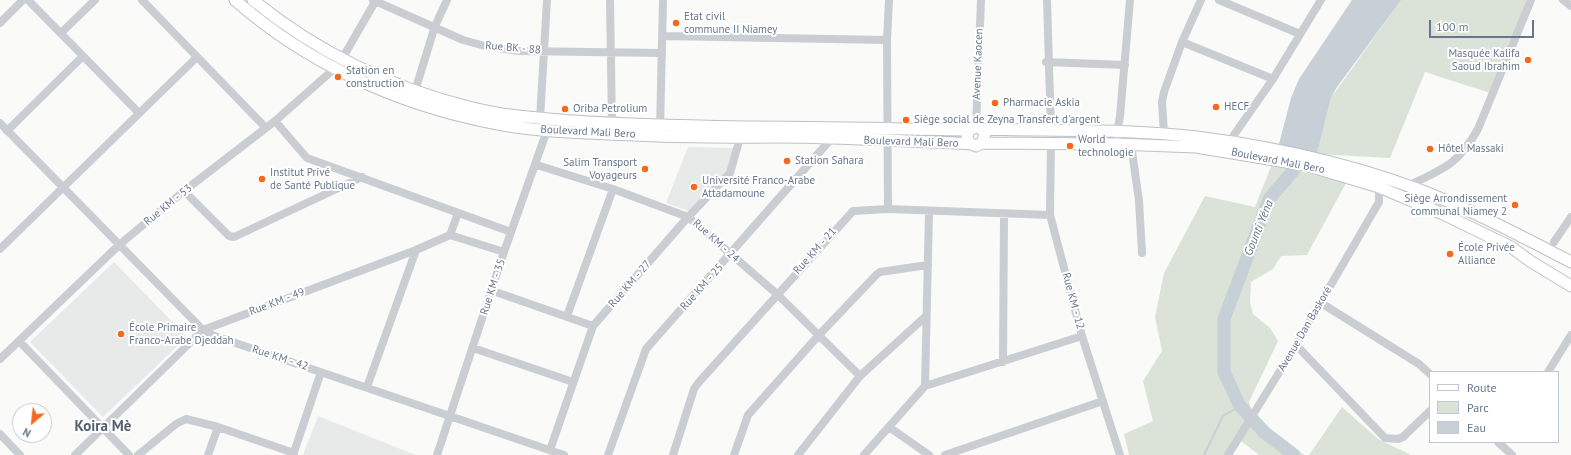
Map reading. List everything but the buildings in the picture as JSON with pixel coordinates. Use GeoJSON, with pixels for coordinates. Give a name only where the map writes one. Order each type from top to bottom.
{"type":"FeatureCollection","features":[{"type":"Feature","properties":{"kind":"main road","name":"Boulevard Mali Bero"},"geometry":{"type":"LineString","coordinates":[[235,0],[262,22],[334,69],[405,99],[449,114],[495,124],[548,131],[793,133],[887,129],[976,129],[1117,132],[1164,134],[1229,142],[1290,157],[1359,170],[1407,186],[1449,202],[1571,262]]}},
{"type":"Feature","properties":{"kind":"main road","name":"Boulevard Mali Bero"},"geometry":{"type":"LineString","coordinates":[[253,0],[282,23],[342,59],[415,91],[470,108],[546,119],[612,124],[660,131],[740,138],[774,132]]}},
{"type":"Feature","properties":{"kind":"main road"},"geometry":{"type":"LineString","coordinates":[[976,129],[985,137],[977,144],[967,138],[976,129]]}},
{"type":"Feature","properties":{"kind":"main road","name":"Boulevard Mali Bero"},"geometry":{"type":"LineString","coordinates":[[793,133],[831,139],[977,144],[1131,144],[1196,147],[1290,157]]}},
{"type":"Feature","properties":{"kind":"main road","name":"Boulevard Mali Bero"},"geometry":{"type":"LineString","coordinates":[[1305,160],[1392,192],[1443,214],[1511,247],[1530,261],[1571,286]]}},
{"type":"Feature","properties":{"kind":"main road"},"geometry":{"type":"LineString","coordinates":[[1519,236],[1571,281]]}},
{"type":"Feature","properties":{"kind":"main road"},"geometry":{"type":"LineString","coordinates":[[1511,247],[1550,263],[1571,269]]}},
{"type":"Feature","properties":{"kind":"street"},"geometry":{"type":"LineString","coordinates":[[0,23],[23,0]]}},
{"type":"Feature","properties":{"kind":"street"},"geometry":{"type":"LineString","coordinates":[[28,0],[138,112]]}},
{"type":"Feature","properties":{"kind":"street"},"geometry":{"type":"LineString","coordinates":[[61,33],[95,0]]}},
{"type":"Feature","properties":{"kind":"street"},"geometry":{"type":"LineString","coordinates":[[142,0],[266,128]]}},
{"type":"Feature","properties":{"kind":"street","name":"Rue KM - 53"},"geometry":{"type":"LineString","coordinates":[[0,359],[118,245],[184,191],[276,121],[334,69],[342,59],[375,0]]}},
{"type":"Feature","properties":{"kind":"street","name":"Rue BK - 88"},"geometry":{"type":"LineString","coordinates":[[375,0],[463,40],[485,46],[512,50],[662,53]]}},
{"type":"Feature","properties":{"kind":"street"},"geometry":{"type":"LineString","coordinates":[[415,91],[435,26],[447,0]]}},
{"type":"Feature","properties":{"kind":"street","name":"Rue KM - 35"},"geometry":{"type":"LineString","coordinates":[[437,455],[493,291],[504,252],[537,165],[548,131],[546,119],[543,51],[546,0]]}},
{"type":"Feature","properties":{"kind":"street"},"geometry":{"type":"LineString","coordinates":[[610,0],[612,124]]}},
{"type":"Feature","properties":{"kind":"street"},"geometry":{"type":"LineString","coordinates":[[660,131],[663,0]]}},
{"type":"Feature","properties":{"kind":"street"},"geometry":{"type":"LineString","coordinates":[[888,209],[887,40],[889,0]]}},
{"type":"Feature","properties":{"kind":"street","name":"Avenue Kaocen"},"geometry":{"type":"LineString","coordinates":[[976,129],[981,0]]}},
{"type":"Feature","properties":{"kind":"street"},"geometry":{"type":"LineString","coordinates":[[1046,0],[1051,131]]}},
{"type":"Feature","properties":{"kind":"street"},"geometry":{"type":"LineString","coordinates":[[1117,144],[1130,0]]}},
{"type":"Feature","properties":{"kind":"street"},"geometry":{"type":"LineString","coordinates":[[1164,134],[1163,97],[1182,42],[1201,0]]}},
{"type":"Feature","properties":{"kind":"street"},"geometry":{"type":"LineString","coordinates":[[1219,0],[1300,34]]}},
{"type":"Feature","properties":{"kind":"street"},"geometry":{"type":"LineString","coordinates":[[1229,142],[1273,79],[1321,0]]}},
{"type":"Feature","properties":{"kind":"street"},"geometry":{"type":"LineString","coordinates":[[1407,186],[1442,170],[1455,161],[1469,145],[1478,129],[1531,0]]}},
{"type":"Feature","properties":{"kind":"street"},"geometry":{"type":"LineString","coordinates":[[1563,0],[1571,6]]}},
{"type":"Feature","properties":{"kind":"street"},"geometry":{"type":"LineString","coordinates":[[663,36],[887,40]]}},
{"type":"Feature","properties":{"kind":"street"},"geometry":{"type":"LineString","coordinates":[[1182,42],[1273,79]]}},
{"type":"Feature","properties":{"kind":"street"},"geometry":{"type":"LineString","coordinates":[[7,131],[83,56]]}},
{"type":"Feature","properties":{"kind":"street"},"geometry":{"type":"LineString","coordinates":[[0,248],[138,112],[197,57]]}},
{"type":"Feature","properties":{"kind":"street"},"geometry":{"type":"LineString","coordinates":[[1048,62],[1125,65]]}},
{"type":"Feature","properties":{"kind":"street"},"geometry":{"type":"LineString","coordinates":[[276,121],[307,158],[511,232]]}},
{"type":"Feature","properties":{"kind":"street","name":"Rue KM - 42"},"geometry":{"type":"LineString","coordinates":[[0,123],[118,245],[204,330],[218,338],[367,387],[564,455]]}},
{"type":"Feature","properties":{"kind":"street","name":"Rue KM - 27"},"geometry":{"type":"LineString","coordinates":[[550,450],[593,326],[688,217],[732,170],[740,138]]}},
{"type":"Feature","properties":{"kind":"street","name":"Rue KM - 25"},"geometry":{"type":"LineString","coordinates":[[608,455],[646,349],[831,139]]}},
{"type":"Feature","properties":{"kind":"street","name":"Rue KM - 12"},"geometry":{"type":"LineString","coordinates":[[1051,143],[1050,215],[1082,336],[1120,455]]}},
{"type":"Feature","properties":{"kind":"street"},"geometry":{"type":"LineString","coordinates":[[1131,144],[1139,201],[1142,253]]}},
{"type":"Feature","properties":{"kind":"street","name":"Rue KM - 24"},"geometry":{"type":"LineString","coordinates":[[537,165],[613,189],[688,217],[730,255],[777,294],[860,376]]}},
{"type":"Feature","properties":{"kind":"street"},"geometry":{"type":"LineString","coordinates":[[184,191],[229,236],[234,237],[362,177]]}},
{"type":"Feature","properties":{"kind":"street"},"geometry":{"type":"LineString","coordinates":[[1379,187],[1379,202]]}},
{"type":"Feature","properties":{"kind":"street"},"geometry":{"type":"LineString","coordinates":[[567,316],[613,189]]}},
{"type":"Feature","properties":{"kind":"street","name":"Avenue Dan Baskoré"},"geometry":{"type":"LineString","coordinates":[[1228,455],[1296,345],[1379,202],[1392,192]]}},
{"type":"Feature","properties":{"kind":"street","name":"Rue KM - 21"},"geometry":{"type":"LineString","coordinates":[[672,455],[696,385],[853,211],[888,209],[929,212],[1050,215]]}},
{"type":"Feature","properties":{"kind":"street"},"geometry":{"type":"LineString","coordinates":[[924,386],[929,212]]}},
{"type":"Feature","properties":{"kind":"street"},"geometry":{"type":"LineString","coordinates":[[458,213],[450,235],[504,252]]}},
{"type":"Feature","properties":{"kind":"street"},"geometry":{"type":"LineString","coordinates":[[1003,362],[1004,214]]}},
{"type":"Feature","properties":{"kind":"street"},"geometry":{"type":"LineString","coordinates":[[1554,242],[1571,217]]}},
{"type":"Feature","properties":{"kind":"street","name":"Rue KM - 49"},"geometry":{"type":"LineString","coordinates":[[75,455],[103,426],[204,330],[416,250],[450,235]]}},
{"type":"Feature","properties":{"kind":"street"},"geometry":{"type":"LineString","coordinates":[[367,387],[416,250]]}},
{"type":"Feature","properties":{"kind":"street"},"geometry":{"type":"LineString","coordinates":[[734,455],[748,415],[818,336],[877,274],[880,272],[928,265]]}},
{"type":"Feature","properties":{"kind":"street"},"geometry":{"type":"LineString","coordinates":[[493,291],[593,326]]}},
{"type":"Feature","properties":{"kind":"street"},"geometry":{"type":"LineString","coordinates":[[1320,303],[1419,364],[1429,373]]}},
{"type":"Feature","properties":{"kind":"street"},"geometry":{"type":"LineString","coordinates":[[798,455],[860,376],[925,317]]}},
{"type":"Feature","properties":{"kind":"street"},"geometry":{"type":"LineString","coordinates":[[1549,371],[1571,335]]}},
{"type":"Feature","properties":{"kind":"street"},"geometry":{"type":"LineString","coordinates":[[864,455],[924,386],[1082,336]]}},
{"type":"Feature","properties":{"kind":"street"},"geometry":{"type":"LineString","coordinates":[[19,341],[103,426],[129,455]]}},
{"type":"Feature","properties":{"kind":"street"},"geometry":{"type":"LineString","coordinates":[[1296,345],[1385,438],[1398,439],[1403,437],[1429,412]]}},
{"type":"Feature","properties":{"kind":"street"},"geometry":{"type":"LineString","coordinates":[[473,348],[573,382]]}},
{"type":"Feature","properties":{"kind":"street"},"geometry":{"type":"LineString","coordinates":[[138,455],[176,424],[186,419],[218,427],[294,454],[321,372]]}},
{"type":"Feature","properties":{"kind":"street"},"geometry":{"type":"LineString","coordinates":[[945,455],[1103,401]]}},
{"type":"Feature","properties":{"kind":"street"},"geometry":{"type":"LineString","coordinates":[[208,455],[218,427]]}},
{"type":"Feature","properties":{"kind":"street"},"geometry":{"type":"LineString","coordinates":[[889,427],[929,455]]}},
{"type":"Feature","properties":{"kind":"street"},"geometry":{"type":"LineString","coordinates":[[0,434],[20,455]]}},
{"type":"Feature","properties":{"kind":"street"},"geometry":{"type":"LineString","coordinates":[[1502,444],[1512,455]]}},
{"type":"Feature","properties":{"kind":"shaded area","name":"Université Franco-Arabe Attadamoune"},"geometry":{"type":"Polygon","coordinates":[[[688,147],[736,148],[730,171],[691,212],[666,203],[688,147]]]}},
{"type":"Feature","properties":{"kind":"shaded area"},"geometry":{"type":"Polygon","coordinates":[[[114,262],[187,337],[103,417],[30,342],[114,262]]]}},
{"type":"Feature","properties":{"kind":"shaded area"},"geometry":{"type":"Polygon","coordinates":[[[318,416],[408,452],[417,455],[303,455],[318,416]]]}},
{"type":"Feature","properties":{"kind":"green space"},"geometry":{"type":"Polygon","coordinates":[[[1394,0],[1528,0],[1490,93],[1425,72],[1390,158],[1317,154],[1331,98],[1395,8],[1394,0]]]}},
{"type":"Feature","properties":{"kind":"green space"},"geometry":{"type":"Polygon","coordinates":[[[1272,164],[1346,183],[1307,255],[1281,256],[1273,269],[1251,282],[1250,302],[1253,314],[1270,328],[1278,341],[1249,402],[1253,415],[1304,455],[1259,455],[1241,441],[1232,455],[1129,455],[1124,434],[1153,421],[1143,381],[1162,351],[1155,317],[1164,273],[1205,196],[1255,207],[1272,164]]]}},
{"type":"Feature","properties":{"kind":"green space"},"geometry":{"type":"Polygon","coordinates":[[[1342,407],[1378,439],[1411,455],[1309,455],[1342,407]]]}},
{"type":"Feature","properties":{"kind":"water"},"geometry":{"type":"Polygon","coordinates":[[[1352,0],[1401,0],[1337,87],[1331,98],[1317,154],[1279,144],[1291,98],[1299,79],[1352,0]]]}},
{"type":"Feature","properties":{"kind":"waterway","name":"Gounti Yéna"},"geometry":{"type":"LineString","coordinates":[[1294,455],[1265,433],[1240,406],[1224,372],[1224,319],[1269,199],[1294,170],[1297,152]]}},
{"type":"Feature","properties":{"kind":"waterway"},"geometry":{"type":"LineString","coordinates":[[1204,455],[1223,416],[1240,406]]}},
{"type":"Feature","properties":{"kind":"place","name":"Etat civil commune II Niamey"},"geometry":{"type":"Point","coordinates":[676,23]}},
{"type":"Feature","properties":{"kind":"place","name":"Masquée Kalifa Saoud Ibrahim"},"geometry":{"type":"Point","coordinates":[1528,60]}},
{"type":"Feature","properties":{"kind":"place","name":"Station en construction"},"geometry":{"type":"Point","coordinates":[338,77]}},
{"type":"Feature","properties":{"kind":"place","name":"Pharmacie Askia"},"geometry":{"type":"Point","coordinates":[995,103]}},
{"type":"Feature","properties":{"kind":"place","name":"HECF"},"geometry":{"type":"Point","coordinates":[1216,107]}},
{"type":"Feature","properties":{"kind":"place","name":"Oriba Petrolium"},"geometry":{"type":"Point","coordinates":[565,109]}},
{"type":"Feature","properties":{"kind":"place","name":"Siège social de Zeyna Transfert d'argent"},"geometry":{"type":"Point","coordinates":[906,120]}},
{"type":"Feature","properties":{"kind":"place","name":"World technologie"},"geometry":{"type":"Point","coordinates":[1070,146]}},
{"type":"Feature","properties":{"kind":"place","name":"Hôtel Massaki"},"geometry":{"type":"Point","coordinates":[1430,149]}},
{"type":"Feature","properties":{"kind":"place","name":"Station Sahara"},"geometry":{"type":"Point","coordinates":[787,161]}},
{"type":"Feature","properties":{"kind":"place","name":"Salim Transport Voyageurs"},"geometry":{"type":"Point","coordinates":[645,169]}},
{"type":"Feature","properties":{"kind":"place","name":"Institut Privé de Santé Publique"},"geometry":{"type":"Point","coordinates":[262,179]}},
{"type":"Feature","properties":{"kind":"place","name":"Université Franco-Arabe Attadamoune"},"geometry":{"type":"Point","coordinates":[694,187]}},
{"type":"Feature","properties":{"kind":"place","name":"Siège Arrondissement communal Niamey 2"},"geometry":{"type":"Point","coordinates":[1515,205]}},
{"type":"Feature","properties":{"kind":"place","name":"École Privée Alliance"},"geometry":{"type":"Point","coordinates":[1450,254]}},
{"type":"Feature","properties":{"kind":"place","name":"École Primaire Franco-Arabe Djeddah"},"geometry":{"type":"Point","coordinates":[121,334]}},
{"type":"Feature","properties":{"kind":"district","name":"Koira Mè"},"geometry":{"type":"Point","coordinates":[103,427]}}]}
